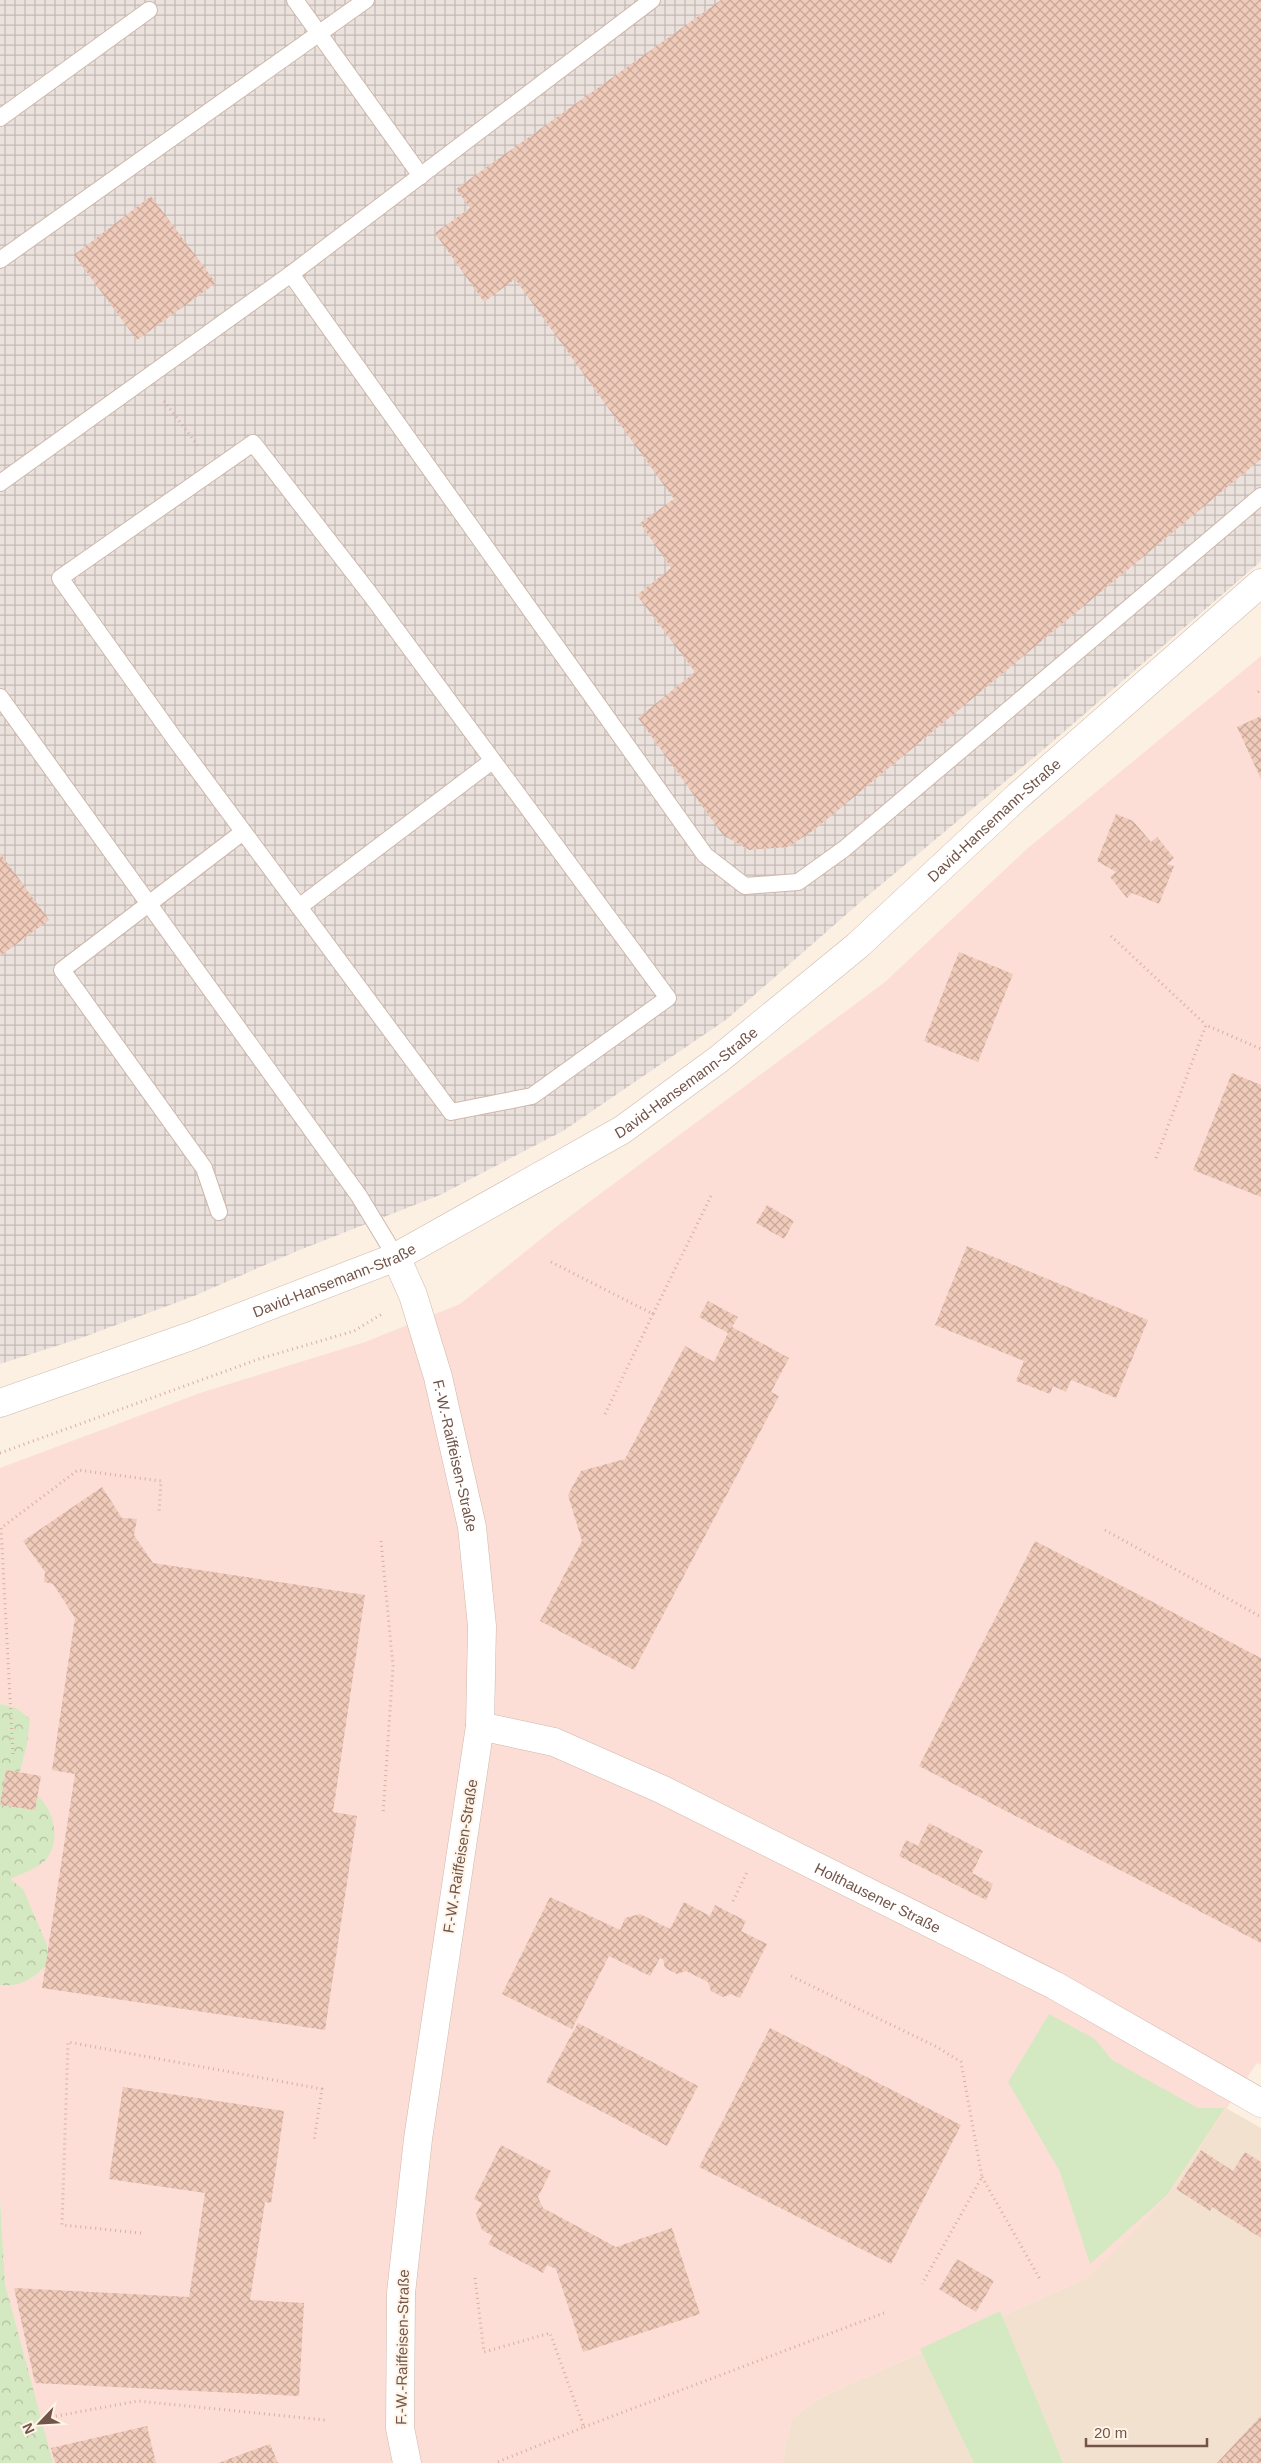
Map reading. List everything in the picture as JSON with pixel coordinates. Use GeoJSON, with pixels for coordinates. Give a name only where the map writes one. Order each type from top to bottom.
{"type":"FeatureCollection","features":[{"type":"Feature","properties":{"kind":"street","name":"David-Hansemann-Straße"},"geometry":{"type":"LineString","coordinates":[[0,1403],[191,1336],[396,1257],[622,1130],[719,1059],[857,946],[1018,796],[1261,583]]}},
{"type":"Feature","properties":{"kind":"street","name":"F.-W.-Raiffeisen-Straße"},"geometry":{"type":"LineString","coordinates":[[396,1257],[413,1296],[438,1377],[472,1527],[482,1626],[480,1726],[418,2139],[400,2293],[400,2428],[407,2463]]}},
{"type":"Feature","properties":{"kind":"street","name":"Holthausener Straße"},"geometry":{"type":"LineString","coordinates":[[480,1726],[554,1742],[661,1789],[1054,1985],[1261,2103]]}},
{"type":"Feature","properties":{"kind":"lane"},"geometry":{"type":"LineString","coordinates":[[296,0],[421,176]]}},
{"type":"Feature","properties":{"kind":"lane"},"geometry":{"type":"LineString","coordinates":[[0,260],[366,0]]}},
{"type":"Feature","properties":{"kind":"lane"},"geometry":{"type":"LineString","coordinates":[[0,483],[291,274],[652,0]]}},
{"type":"Feature","properties":{"kind":"lane"},"geometry":{"type":"LineString","coordinates":[[0,118],[149,10]]}},
{"type":"Feature","properties":{"kind":"lane"},"geometry":{"type":"LineString","coordinates":[[291,274],[705,855],[745,886],[798,882],[844,849],[1261,496]]}},
{"type":"Feature","properties":{"kind":"lane"},"geometry":{"type":"LineString","coordinates":[[253,443],[370,594],[668,998],[532,1096],[451,1112],[243,832],[60,578],[216,469],[253,443]]}},
{"type":"Feature","properties":{"kind":"lane"},"geometry":{"type":"LineString","coordinates":[[0,697],[359,1196],[396,1257]]}},
{"type":"Feature","properties":{"kind":"lane"},"geometry":{"type":"LineString","coordinates":[[299,907],[492,761]]}},
{"type":"Feature","properties":{"kind":"lane"},"geometry":{"type":"LineString","coordinates":[[219,1212],[204,1168],[62,970],[243,832]]}},
{"type":"Feature","properties":{"kind":"path"},"geometry":{"type":"LineString","coordinates":[[172,411],[216,469]]}},
{"type":"Feature","properties":{"kind":"path"},"geometry":{"type":"LineString","coordinates":[[1111,936],[1206,1025],[1261,1049]]}},
{"type":"Feature","properties":{"kind":"path"},"geometry":{"type":"LineString","coordinates":[[1156,1158],[1206,1025]]}},
{"type":"Feature","properties":{"kind":"path"},"geometry":{"type":"LineString","coordinates":[[605,1414],[710,1196]]}},
{"type":"Feature","properties":{"kind":"path"},"geometry":{"type":"LineString","coordinates":[[552,1262],[653,1314]]}},
{"type":"Feature","properties":{"kind":"path"},"geometry":{"type":"LineString","coordinates":[[0,1453],[259,1359],[354,1331],[413,1296]]}},
{"type":"Feature","properties":{"kind":"path"},"geometry":{"type":"LineString","coordinates":[[13,1754],[1,1528],[78,1470],[161,1481],[159,1512]]}},
{"type":"Feature","properties":{"kind":"path"},"geometry":{"type":"LineString","coordinates":[[1105,1530],[1261,1617]]}},
{"type":"Feature","properties":{"kind":"path"},"geometry":{"type":"LineString","coordinates":[[381,1541],[393,1666],[383,1815]]}},
{"type":"Feature","properties":{"kind":"path"},"geometry":{"type":"LineString","coordinates":[[791,1976],[937,2047],[961,2062],[982,2177],[1041,2281]]}},
{"type":"Feature","properties":{"kind":"path"},"geometry":{"type":"LineString","coordinates":[[141,2233],[62,2224],[68,2042],[322,2089],[314,2141]]}},
{"type":"Feature","properties":{"kind":"path"},"geometry":{"type":"LineString","coordinates":[[922,2284],[982,2177]]}},
{"type":"Feature","properties":{"kind":"path"},"geometry":{"type":"LineString","coordinates":[[475,2278],[484,2352],[550,2333],[584,2427]]}},
{"type":"Feature","properties":{"kind":"path"},"geometry":{"type":"LineString","coordinates":[[495,2463],[584,2427],[884,2313]]}},
{"type":"Feature","properties":{"kind":"path"},"geometry":{"type":"LineString","coordinates":[[51,2417],[138,2400],[325,2420]]}},
{"type":"Feature","properties":{"kind":"shaded area"},"geometry":{"type":"Polygon","coordinates":[[[0,0],[1261,0],[1261,561],[1044,749],[865,898],[727,1019],[563,1131],[440,1195],[297,1251],[194,1296],[81,1338],[0,1364],[0,0]]]}},
{"type":"Feature","properties":{"kind":"shaded area"},"geometry":{"type":"Polygon","coordinates":[[[1261,656],[1261,2065],[1257,2063],[1168,2196],[1089,2277],[824,2396],[792,2418],[782,2463],[51,2463],[5,2284],[0,2202],[0,1468],[200,1393],[365,1342],[460,1304],[561,1223],[885,982],[1028,848],[1261,656]]]}},
{"type":"Feature","properties":{"kind":"shaded area"},"geometry":{"type":"Polygon","coordinates":[[[1226,2108],[1261,2128],[1261,2463],[782,2463],[792,2418],[824,2396],[1089,2277],[1226,2108]]]}},
{"type":"Feature","properties":{"kind":"green space"},"geometry":{"type":"Polygon","coordinates":[[[0,1704],[16,1708],[30,1719],[27,1744],[17,1783],[40,1798],[50,1813],[54,1831],[52,1849],[48,1857],[38,1866],[10,1879],[23,1889],[47,1945],[47,1965],[26,1981],[14,1985],[0,1985],[0,1704]]]}},
{"type":"Feature","properties":{"kind":"green space"},"geometry":{"type":"Polygon","coordinates":[[[1049,2014],[1095,2039],[1112,2060],[1198,2108],[1225,2108],[1167,2195],[1090,2264],[1060,2172],[1008,2082],[1049,2014]]]}},
{"type":"Feature","properties":{"kind":"green space"},"geometry":{"type":"Polygon","coordinates":[[[0,2199],[5,2284],[53,2463],[0,2463],[0,2199]]]}},
{"type":"Feature","properties":{"kind":"green space"},"geometry":{"type":"Polygon","coordinates":[[[1000,2311],[1063,2463],[974,2463],[920,2349],[1000,2311]]]}},
{"type":"Feature","properties":{"kind":"building"},"geometry":{"type":"Polygon","coordinates":[[[721,0],[1261,0],[1261,459],[814,830],[788,847],[749,850],[723,835],[638,718],[695,672],[637,595],[671,568],[640,523],[674,499],[515,279],[484,302],[435,233],[470,208],[456,189],[721,0]]]}},
{"type":"Feature","properties":{"kind":"building"},"geometry":{"type":"Polygon","coordinates":[[[151,196],[216,283],[137,340],[74,255],[151,196]]]}},
{"type":"Feature","properties":{"kind":"building"},"geometry":{"type":"Polygon","coordinates":[[[1261,716],[1261,779],[1237,727],[1261,716]]]}},
{"type":"Feature","properties":{"kind":"building"},"geometry":{"type":"Polygon","coordinates":[[[1116,814],[1133,821],[1151,842],[1157,837],[1174,858],[1167,864],[1174,866],[1159,904],[1132,893],[1127,898],[1110,877],[1116,872],[1097,861],[1116,814]]]}},
{"type":"Feature","properties":{"kind":"building"},"geometry":{"type":"Polygon","coordinates":[[[0,853],[49,920],[0,956],[0,853]]]}},
{"type":"Feature","properties":{"kind":"building"},"geometry":{"type":"Polygon","coordinates":[[[959,952],[1013,974],[978,1062],[924,1041],[959,952]]]}},
{"type":"Feature","properties":{"kind":"building"},"geometry":{"type":"Polygon","coordinates":[[[1232,1073],[1261,1085],[1261,1197],[1193,1170],[1232,1073]]]}},
{"type":"Feature","properties":{"kind":"building"},"geometry":{"type":"Polygon","coordinates":[[[767,1205],[794,1221],[784,1239],[756,1223],[767,1205]]]}},
{"type":"Feature","properties":{"kind":"building"},"geometry":{"type":"Polygon","coordinates":[[[967,1246],[1148,1320],[1116,1398],[1071,1380],[1066,1392],[1053,1386],[1050,1394],[1016,1381],[1024,1361],[935,1325],[967,1246]]]}},
{"type":"Feature","properties":{"kind":"building"},"geometry":{"type":"Polygon","coordinates":[[[708,1301],[738,1317],[732,1327],[789,1358],[771,1392],[779,1396],[634,1670],[540,1621],[582,1541],[568,1495],[581,1471],[625,1459],[685,1346],[714,1362],[728,1333],[699,1317],[708,1301]]]}},
{"type":"Feature","properties":{"kind":"building"},"geometry":{"type":"Polygon","coordinates":[[[102,1487],[122,1518],[137,1519],[134,1535],[153,1563],[365,1595],[333,1812],[357,1816],[325,2030],[42,1988],[75,1774],[52,1770],[75,1618],[53,1584],[44,1582],[45,1572],[23,1541],[102,1487]]]}},
{"type":"Feature","properties":{"kind":"building"},"geometry":{"type":"Polygon","coordinates":[[[1035,1541],[1261,1658],[1261,1943],[919,1766],[1035,1541]]]}},
{"type":"Feature","properties":{"kind":"building"},"geometry":{"type":"Polygon","coordinates":[[[6,1770],[41,1776],[35,1810],[0,1805],[6,1770]]]}},
{"type":"Feature","properties":{"kind":"building"},"geometry":{"type":"Polygon","coordinates":[[[929,1823],[983,1851],[972,1873],[993,1884],[986,1900],[899,1856],[906,1840],[918,1846],[929,1823]]]}},
{"type":"Feature","properties":{"kind":"building"},"geometry":{"type":"Polygon","coordinates":[[[550,1897],[620,1930],[625,1918],[640,1914],[670,1929],[684,1902],[710,1916],[715,1905],[746,1921],[741,1931],[767,1944],[740,1998],[731,1994],[723,1997],[711,1991],[708,1982],[686,1971],[677,1974],[665,1968],[663,1959],[660,1958],[650,1976],[609,1956],[572,2029],[502,1994],[550,1897]]]}},
{"type":"Feature","properties":{"kind":"building"},"geometry":{"type":"Polygon","coordinates":[[[578,2023],[698,2086],[667,2146],[546,2082],[578,2023]]]}},
{"type":"Feature","properties":{"kind":"building"},"geometry":{"type":"Polygon","coordinates":[[[770,2028],[961,2125],[891,2264],[699,2167],[770,2028]]]}},
{"type":"Feature","properties":{"kind":"building"},"geometry":{"type":"Polygon","coordinates":[[[123,2087],[284,2111],[271,2203],[265,2202],[250,2300],[304,2303],[299,2396],[35,2383],[14,2288],[189,2297],[205,2193],[109,2179],[123,2087]]]}},
{"type":"Feature","properties":{"kind":"building"},"geometry":{"type":"Polygon","coordinates":[[[501,2145],[551,2171],[538,2197],[543,2208],[616,2247],[672,2228],[700,2314],[583,2352],[556,2269],[547,2265],[543,2273],[488,2244],[493,2236],[482,2230],[476,2214],[482,2203],[474,2199],[501,2145]]]}},
{"type":"Feature","properties":{"kind":"building"},"geometry":{"type":"Polygon","coordinates":[[[1201,2150],[1233,2171],[1245,2152],[1261,2162],[1261,2238],[1212,2207],[1210,2211],[1176,2189],[1201,2150]]]}},
{"type":"Feature","properties":{"kind":"building"},"geometry":{"type":"Polygon","coordinates":[[[957,2259],[994,2281],[976,2312],[939,2289],[957,2259]]]}},
{"type":"Feature","properties":{"kind":"building"},"geometry":{"type":"Polygon","coordinates":[[[1261,2416],[1261,2463],[1217,2463],[1256,2421],[1261,2416]]]}},
{"type":"Feature","properties":{"kind":"building"},"geometry":{"type":"Polygon","coordinates":[[[147,2426],[156,2463],[55,2463],[51,2448],[147,2426]]]}},
{"type":"Feature","properties":{"kind":"building"},"geometry":{"type":"Polygon","coordinates":[[[270,2444],[278,2463],[218,2463],[270,2444]]]}}]}
